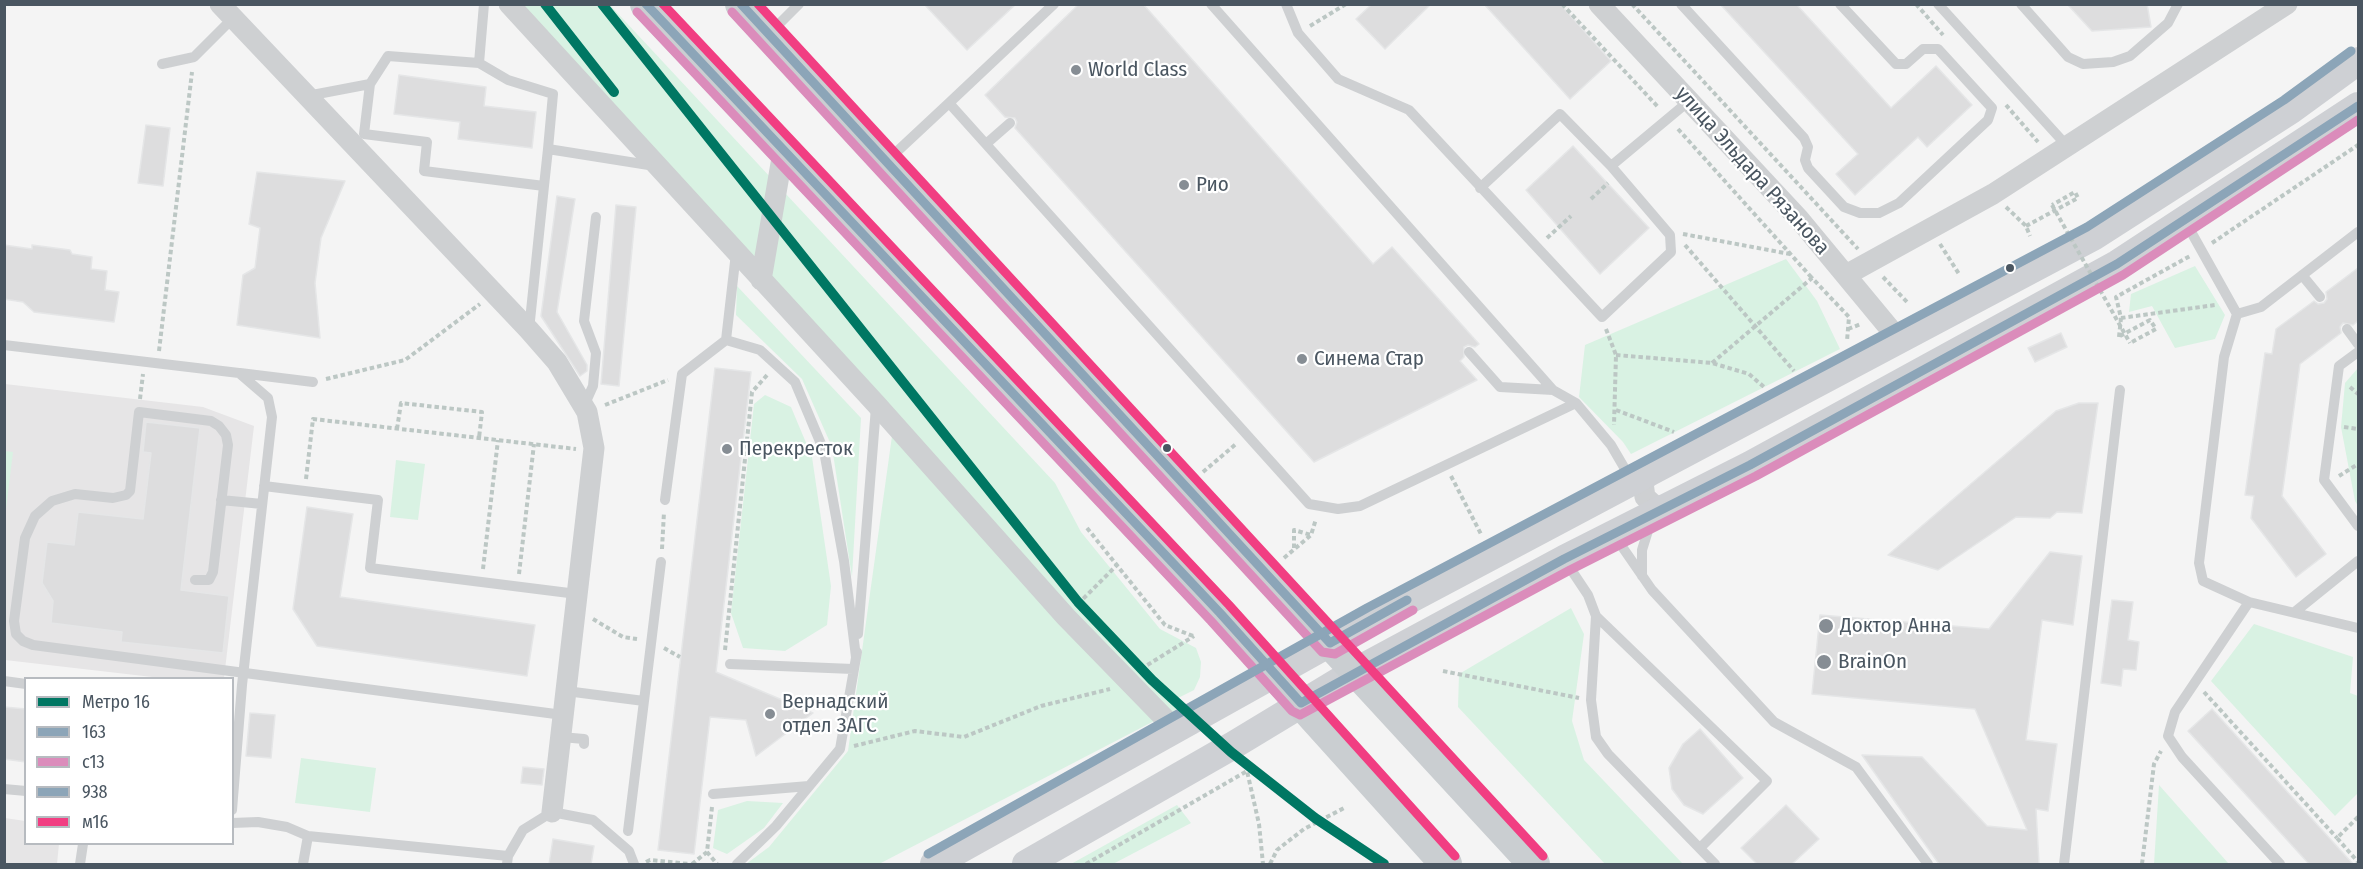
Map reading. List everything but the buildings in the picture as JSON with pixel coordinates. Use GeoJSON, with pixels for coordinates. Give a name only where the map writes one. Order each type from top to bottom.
{"type":"FeatureCollection","features":[{"type":"Feature","properties":{"kind":"main road"},"geometry":{"type":"LineString","coordinates":[[646,4],[1276,674],[1446,864]]}},
{"type":"Feature","properties":{"kind":"main road"},"geometry":{"type":"LineString","coordinates":[[741,4],[1534,864]]}},
{"type":"Feature","properties":{"kind":"main road"},"geometry":{"type":"LineString","coordinates":[[934,864],[1330,643],[2093,237],[2291,110],[2358,60]]}},
{"type":"Feature","properties":{"kind":"main road"},"geometry":{"type":"LineString","coordinates":[[1026,864],[1232,746],[1356,671],[1564,559],[1750,465],[2097,275],[2185,221],[2358,106]]}},
{"type":"Feature","properties":{"kind":"street"},"geometry":{"type":"LineString","coordinates":[[509,4],[876,404],[1066,617],[1175,729]]}},
{"type":"Feature","properties":{"kind":"street","name":"улица Эльдара Рязанова"},"geometry":{"type":"LineString","coordinates":[[1602,6],[1799,219],[1900,341]]}},
{"type":"Feature","properties":{"kind":"street"},"geometry":{"type":"LineString","coordinates":[[1846,275],[1993,194],[2068,147],[2273,8]]}},
{"type":"Feature","properties":{"kind":"street"},"geometry":{"type":"LineString","coordinates":[[227,11],[529,330],[557,362],[585,410],[594,451],[552,812]]}},
{"type":"Feature","properties":{"kind":"street"},"geometry":{"type":"LineString","coordinates":[[761,280],[783,152]]}},
{"type":"Feature","properties":{"kind":"street"},"geometry":{"type":"LineString","coordinates":[[1643,475],[1645,497],[1662,510]]}},
{"type":"Feature","properties":{"kind":"lane"},"geometry":{"type":"LineString","coordinates":[[479,63],[484,4]]}},
{"type":"Feature","properties":{"kind":"lane"},"geometry":{"type":"LineString","coordinates":[[768,34],[799,4]]}},
{"type":"Feature","properties":{"kind":"lane"},"geometry":{"type":"LineString","coordinates":[[886,162],[1054,4]]}},
{"type":"Feature","properties":{"kind":"lane"},"geometry":{"type":"LineString","coordinates":[[1210,4],[1553,390],[1576,403],[1611,445],[1643,475]]}},
{"type":"Feature","properties":{"kind":"lane"},"geometry":{"type":"LineString","coordinates":[[1286,4],[1298,33],[1338,79],[1409,110],[1480,188],[1602,317],[1671,252],[1670,235],[1614,170],[1560,114],[1480,188]]}},
{"type":"Feature","properties":{"kind":"lane"},"geometry":{"type":"LineString","coordinates":[[1681,4],[1804,138],[1808,147],[1805,160],[1808,168],[1844,207],[1860,213],[1879,213],[1899,203],[1988,120],[1992,108],[1938,49],[1923,49],[1906,64],[1896,64],[1840,4]]}},
{"type":"Feature","properties":{"kind":"lane"},"geometry":{"type":"LineString","coordinates":[[1938,4],[2068,147]]}},
{"type":"Feature","properties":{"kind":"lane"},"geometry":{"type":"LineString","coordinates":[[2021,4],[2068,57],[2083,64],[2113,62],[2130,56],[2168,23],[2178,4]]}},
{"type":"Feature","properties":{"kind":"lane"},"geometry":{"type":"LineString","coordinates":[[162,64],[194,57],[227,11]]}},
{"type":"Feature","properties":{"kind":"lane"},"geometry":{"type":"LineString","coordinates":[[529,330],[548,149],[553,94],[507,80],[479,63],[388,56],[370,84],[364,134],[427,142],[424,171],[544,186]]}},
{"type":"Feature","properties":{"kind":"lane"},"geometry":{"type":"LineString","coordinates":[[307,96],[370,84]]}},
{"type":"Feature","properties":{"kind":"lane"},"geometry":{"type":"LineString","coordinates":[[1614,170],[1689,101]]}},
{"type":"Feature","properties":{"kind":"lane"},"geometry":{"type":"LineString","coordinates":[[949,103],[1309,504],[1338,509],[1360,506],[1576,403]]}},
{"type":"Feature","properties":{"kind":"lane"},"geometry":{"type":"LineString","coordinates":[[986,144],[1010,123]]}},
{"type":"Feature","properties":{"kind":"lane"},"geometry":{"type":"LineString","coordinates":[[548,149],[657,166]]}},
{"type":"Feature","properties":{"kind":"lane"},"geometry":{"type":"LineString","coordinates":[[585,410],[594,386],[596,353],[584,321],[596,217]]}},
{"type":"Feature","properties":{"kind":"lane"},"geometry":{"type":"LineString","coordinates":[[2185,221],[2238,314]]}},
{"type":"Feature","properties":{"kind":"lane"},"geometry":{"type":"LineString","coordinates":[[2238,314],[2261,307],[2358,232]]}},
{"type":"Feature","properties":{"kind":"lane"},"geometry":{"type":"LineString","coordinates":[[665,500],[682,374],[726,340],[736,252]]}},
{"type":"Feature","properties":{"kind":"lane"},"geometry":{"type":"LineString","coordinates":[[2302,275],[2320,297]]}},
{"type":"Feature","properties":{"kind":"lane"},"geometry":{"type":"LineString","coordinates":[[2238,314],[2224,357],[2199,563],[2203,581],[2249,602],[2296,611],[2358,628]]}},
{"type":"Feature","properties":{"kind":"lane"},"geometry":{"type":"LineString","coordinates":[[2347,329],[2358,344]]}},
{"type":"Feature","properties":{"kind":"lane"},"geometry":{"type":"LineString","coordinates":[[726,340],[760,350],[795,382],[824,451],[844,561],[856,657]]}},
{"type":"Feature","properties":{"kind":"lane"},"geometry":{"type":"LineString","coordinates":[[4,345],[313,382]]}},
{"type":"Feature","properties":{"kind":"lane"},"geometry":{"type":"LineString","coordinates":[[1469,352],[1500,387],[1553,390]]}},
{"type":"Feature","properties":{"kind":"lane"},"geometry":{"type":"LineString","coordinates":[[2358,352],[2339,366],[2324,480],[2358,526]]}},
{"type":"Feature","properties":{"kind":"lane"},"geometry":{"type":"LineString","coordinates":[[234,763],[272,417],[268,398],[239,374]]}},
{"type":"Feature","properties":{"kind":"lane"},"geometry":{"type":"LineString","coordinates":[[2064,864],[2120,390]]}},
{"type":"Feature","properties":{"kind":"lane"},"geometry":{"type":"LineString","coordinates":[[736,864],[776,826],[840,749],[856,657],[876,404]]}},
{"type":"Feature","properties":{"kind":"lane"},"geometry":{"type":"LineString","coordinates":[[195,580],[205,581],[211,577],[228,445],[225,435],[219,426],[211,421],[139,412],[130,491],[126,495],[113,498],[75,494],[51,501],[35,516],[25,538],[14,621],[16,634],[23,641],[33,645],[563,715]]}},
{"type":"Feature","properties":{"kind":"lane"},"geometry":{"type":"LineString","coordinates":[[264,486],[378,500],[370,568],[517,586],[577,600]]}},
{"type":"Feature","properties":{"kind":"lane"},"geometry":{"type":"LineString","coordinates":[[221,500],[262,504]]}},
{"type":"Feature","properties":{"kind":"lane"},"geometry":{"type":"LineString","coordinates":[[1642,576],[1642,550],[1662,510]]}},
{"type":"Feature","properties":{"kind":"lane"},"geometry":{"type":"LineString","coordinates":[[1614,535],[1652,590],[1774,722],[1856,766],[1928,864]]}},
{"type":"Feature","properties":{"kind":"lane"},"geometry":{"type":"LineString","coordinates":[[1564,559],[1588,595],[1596,616],[1591,700],[1596,737],[1608,754],[1715,864]]}},
{"type":"Feature","properties":{"kind":"lane"},"geometry":{"type":"LineString","coordinates":[[2296,611],[2358,561]]}},
{"type":"Feature","properties":{"kind":"lane"},"geometry":{"type":"LineString","coordinates":[[628,831],[661,562]]}},
{"type":"Feature","properties":{"kind":"lane"},"geometry":{"type":"LineString","coordinates":[[2249,602],[2175,712],[2168,736],[2182,757],[2280,864]]}},
{"type":"Feature","properties":{"kind":"lane"},"geometry":{"type":"LineString","coordinates":[[1596,616],[1767,781],[1700,848]]}},
{"type":"Feature","properties":{"kind":"lane"},"geometry":{"type":"LineString","coordinates":[[730,664],[853,669]]}},
{"type":"Feature","properties":{"kind":"lane"},"geometry":{"type":"LineString","coordinates":[[4,681],[24,684]]}},
{"type":"Feature","properties":{"kind":"lane"},"geometry":{"type":"LineString","coordinates":[[566,691],[644,701]]}},
{"type":"Feature","properties":{"kind":"lane"},"geometry":{"type":"LineString","coordinates":[[561,736],[584,739],[584,744]]}},
{"type":"Feature","properties":{"kind":"lane"},"geometry":{"type":"LineString","coordinates":[[713,794],[809,786]]}},
{"type":"Feature","properties":{"kind":"lane"},"geometry":{"type":"LineString","coordinates":[[4,789],[24,791]]}},
{"type":"Feature","properties":{"kind":"lane"},"geometry":{"type":"LineString","coordinates":[[234,823],[258,822],[287,827],[308,836],[507,860],[523,831],[552,812],[593,820],[628,851],[634,864]]}},
{"type":"Feature","properties":{"kind":"lane"},"geometry":{"type":"LineString","coordinates":[[303,864],[308,836]]}},
{"type":"Feature","properties":{"kind":"lane"},"geometry":{"type":"LineString","coordinates":[[80,864],[83,845]]}},
{"type":"Feature","properties":{"kind":"path"},"geometry":{"type":"LineString","coordinates":[[1298,33],[1346,4]]}},
{"type":"Feature","properties":{"kind":"path"},"geometry":{"type":"LineString","coordinates":[[1562,4],[1669,118],[1849,317],[1846,351]]}},
{"type":"Feature","properties":{"kind":"path"},"geometry":{"type":"LineString","coordinates":[[1632,4],[1907,302]]}},
{"type":"Feature","properties":{"kind":"path"},"geometry":{"type":"LineString","coordinates":[[157,364],[194,57]]}},
{"type":"Feature","properties":{"kind":"path"},"geometry":{"type":"LineString","coordinates":[[2026,226],[2078,198],[2075,192],[2052,205],[2130,344],[2156,329],[2150,320],[2119,336],[2121,318],[2116,297],[2201,250],[2358,145]]}},
{"type":"Feature","properties":{"kind":"path"},"geometry":{"type":"LineString","coordinates":[[1591,199],[1614,170]]}},
{"type":"Feature","properties":{"kind":"path"},"geometry":{"type":"LineString","coordinates":[[1993,194],[2026,226],[2030,236]]}},
{"type":"Feature","properties":{"kind":"path"},"geometry":{"type":"LineString","coordinates":[[1536,248],[1571,216]]}},
{"type":"Feature","properties":{"kind":"path"},"geometry":{"type":"LineString","coordinates":[[1791,254],[1674,233],[1798,376]]}},
{"type":"Feature","properties":{"kind":"path"},"geometry":{"type":"LineString","coordinates":[[1948,257],[1959,274]]}},
{"type":"Feature","properties":{"kind":"path"},"geometry":{"type":"LineString","coordinates":[[1712,363],[1812,278]]}},
{"type":"Feature","properties":{"kind":"path"},"geometry":{"type":"LineString","coordinates":[[313,382],[405,360],[493,294]]}},
{"type":"Feature","properties":{"kind":"path"},"geometry":{"type":"LineString","coordinates":[[2121,318],[2231,303]]}},
{"type":"Feature","properties":{"kind":"path"},"geometry":{"type":"LineString","coordinates":[[1602,317],[1616,355],[1616,410],[1611,445]]}},
{"type":"Feature","properties":{"kind":"path"},"geometry":{"type":"LineString","coordinates":[[1616,355],[1712,363],[1749,374],[1770,391]]}},
{"type":"Feature","properties":{"kind":"path"},"geometry":{"type":"LineString","coordinates":[[139,412],[145,362]]}},
{"type":"Feature","properties":{"kind":"path"},"geometry":{"type":"LineString","coordinates":[[726,642],[752,392],[777,365]]}},
{"type":"Feature","properties":{"kind":"path"},"geometry":{"type":"LineString","coordinates":[[585,410],[682,374]]}},
{"type":"Feature","properties":{"kind":"path"},"geometry":{"type":"LineString","coordinates":[[397,429],[400,403],[482,412],[479,438]]}},
{"type":"Feature","properties":{"kind":"path"},"geometry":{"type":"LineString","coordinates":[[1616,410],[1684,436]]}},
{"type":"Feature","properties":{"kind":"path"},"geometry":{"type":"LineString","coordinates":[[304,491],[313,419],[594,451]]}},
{"type":"Feature","properties":{"kind":"path"},"geometry":{"type":"LineString","coordinates":[[1203,473],[1248,434]]}},
{"type":"Feature","properties":{"kind":"path"},"geometry":{"type":"LineString","coordinates":[[482,582],[498,440]]}},
{"type":"Feature","properties":{"kind":"path"},"geometry":{"type":"LineString","coordinates":[[517,586],[534,444]]}},
{"type":"Feature","properties":{"kind":"path"},"geometry":{"type":"LineString","coordinates":[[2326,483],[2358,464]]}},
{"type":"Feature","properties":{"kind":"path"},"geometry":{"type":"LineString","coordinates":[[1460,494],[1484,539]]}},
{"type":"Feature","properties":{"kind":"path"},"geometry":{"type":"LineString","coordinates":[[840,749],[915,731],[964,737],[1041,706],[1115,687],[1124,679],[1194,636],[1165,625],[1088,528]]}},
{"type":"Feature","properties":{"kind":"path"},"geometry":{"type":"LineString","coordinates":[[1281,561],[1311,535],[1294,530],[1294,549]]}},
{"type":"Feature","properties":{"kind":"path"},"geometry":{"type":"LineString","coordinates":[[1066,617],[1118,564]]}},
{"type":"Feature","properties":{"kind":"path"},"geometry":{"type":"LineString","coordinates":[[577,600],[597,623],[623,637],[651,641]]}},
{"type":"Feature","properties":{"kind":"path"},"geometry":{"type":"LineString","coordinates":[[1443,671],[1591,700]]}},
{"type":"Feature","properties":{"kind":"path"},"geometry":{"type":"LineString","coordinates":[[2194,683],[2358,862]]}},
{"type":"Feature","properties":{"kind":"path"},"geometry":{"type":"LineString","coordinates":[[2142,864],[2154,764],[2168,736]]}},
{"type":"Feature","properties":{"kind":"path"},"geometry":{"type":"LineString","coordinates":[[1086,864],[1247,771],[1259,824],[1263,864]]}},
{"type":"Feature","properties":{"kind":"path"},"geometry":{"type":"LineString","coordinates":[[713,794],[707,852],[717,864]]}},
{"type":"Feature","properties":{"kind":"path"},"geometry":{"type":"LineString","coordinates":[[1270,864],[1277,849],[1304,829],[1346,807]]}},
{"type":"Feature","properties":{"kind":"path"},"geometry":{"type":"LineString","coordinates":[[2337,838],[2358,817]]}},
{"type":"Feature","properties":{"kind":"path"},"geometry":{"type":"LineString","coordinates":[[650,860],[690,864],[707,852]]}},
{"type":"Feature","properties":{"kind":"shaded area"},"geometry":{"type":"Polygon","coordinates":[[[5,384],[203,407],[254,426],[224,677],[152,677],[5,660],[5,384]]]}},
{"type":"Feature","properties":{"kind":"shaded area"},"geometry":{"type":"Polygon","coordinates":[[[5,818],[24,821],[24,845],[59,845],[57,864],[5,864],[5,818]]]}},
{"type":"Feature","properties":{"kind":"green space"},"geometry":{"type":"Polygon","coordinates":[[[520,5],[610,5],[1055,483],[1081,532],[1160,629],[1196,648],[1201,662],[1200,677],[1194,690],[1178,698],[1183,706],[879,864],[746,864],[769,847],[848,751],[892,436],[520,5]]]}},
{"type":"Feature","properties":{"kind":"green space"},"geometry":{"type":"Polygon","coordinates":[[[1786,259],[1817,301],[1840,349],[1631,454],[1623,442],[1579,397],[1585,345],[1786,259]]]}},
{"type":"Feature","properties":{"kind":"green space"},"geometry":{"type":"Polygon","coordinates":[[[2195,266],[2225,315],[2215,339],[2175,348],[2152,306],[2129,312],[2131,294],[2195,266]]]}},
{"type":"Feature","properties":{"kind":"green space"},"geometry":{"type":"Polygon","coordinates":[[[737,286],[861,418],[852,577],[832,447],[802,379],[736,315],[737,286]]]}},
{"type":"Feature","properties":{"kind":"green space"},"geometry":{"type":"Polygon","coordinates":[[[2358,368],[2358,506],[2355,501],[2341,427],[2345,383],[2358,368]]]}},
{"type":"Feature","properties":{"kind":"green space"},"geometry":{"type":"Polygon","coordinates":[[[765,395],[791,407],[812,457],[831,586],[827,625],[785,651],[743,648],[731,613],[754,404],[765,395]]]}},
{"type":"Feature","properties":{"kind":"green space"},"geometry":{"type":"Polygon","coordinates":[[[4,451],[13,452],[5,517],[4,451]]]}},
{"type":"Feature","properties":{"kind":"green space"},"geometry":{"type":"Polygon","coordinates":[[[396,460],[425,464],[418,520],[390,517],[396,460]]]}},
{"type":"Feature","properties":{"kind":"green space"},"geometry":{"type":"Polygon","coordinates":[[[1571,608],[1584,634],[1572,721],[1584,760],[1683,864],[1605,864],[1458,707],[1459,674],[1571,608]]]}},
{"type":"Feature","properties":{"kind":"green space"},"geometry":{"type":"Polygon","coordinates":[[[2254,624],[2353,657],[2350,693],[2358,696],[2358,793],[2335,816],[2211,681],[2254,624]]]}},
{"type":"Feature","properties":{"kind":"green space"},"geometry":{"type":"Polygon","coordinates":[[[301,758],[376,768],[370,812],[295,803],[301,758]]]}},
{"type":"Feature","properties":{"kind":"green space"},"geometry":{"type":"Polygon","coordinates":[[[2159,785],[2229,864],[2154,864],[2159,785]]]}},
{"type":"Feature","properties":{"kind":"green space"},"geometry":{"type":"Polygon","coordinates":[[[747,801],[783,803],[764,828],[727,854],[713,848],[718,810],[747,801]]]}},
{"type":"Feature","properties":{"kind":"green space"},"geometry":{"type":"Polygon","coordinates":[[[1177,805],[1191,823],[1113,864],[1071,864],[1177,805]]]}},
{"type":"Feature","properties":{"kind":"metro line","name":"16"},"geometry":{"type":"LineString","coordinates":[[545,4],[614,92]]}},
{"type":"Feature","properties":{"kind":"metro line","name":"16"},"geometry":{"type":"LineString","coordinates":[[602,4],[1078,602],[1152,680],[1231,752],[1315,818],[1384,864]]}},
{"type":"Feature","properties":{"kind":"transit line","name":"163"},"geometry":{"type":"LineString","coordinates":[[646,4],[1220,613],[1301,703],[1564,559],[1750,465],[2117,264],[2358,106]]}},
{"type":"Feature","properties":{"kind":"transit line","name":"м16"},"geometry":{"type":"LineString","coordinates":[[663,4],[1229,605],[1455,856]]}},
{"type":"Feature","properties":{"kind":"transit line","name":"163"},"geometry":{"type":"LineString","coordinates":[[741,4],[1330,643],[1407,600]]}},
{"type":"Feature","properties":{"kind":"transit line","name":"м16"},"geometry":{"type":"LineString","coordinates":[[758,4],[1543,856]]}},
{"type":"Feature","properties":{"kind":"transit line","name":"с13"},"geometry":{"type":"LineString","coordinates":[[637,12],[1211,621],[1292,711],[1300,715],[1570,570],[1756,476],[2123,275],[2358,120]]}},
{"type":"Feature","properties":{"kind":"transit line","name":"с13"},"geometry":{"type":"LineString","coordinates":[[732,12],[1322,652],[1335,654],[1413,610]]}},
{"type":"Feature","properties":{"kind":"transit line","name":"938"},"geometry":{"type":"LineString","coordinates":[[928,854],[1367,608],[2087,227],[2284,100],[2351,51]]}},
{"type":"Feature","properties":{"kind":"place","name":"World Class"},"geometry":{"type":"Point","coordinates":[1076,70]}},
{"type":"Feature","properties":{"kind":"place","name":"Рио"},"geometry":{"type":"Point","coordinates":[1184,185]}},
{"type":"Feature","properties":{"kind":"place","name":"Синема Стар"},"geometry":{"type":"Point","coordinates":[1302,359]}},
{"type":"Feature","properties":{"kind":"place","name":"Перекресток"},"geometry":{"type":"Point","coordinates":[727,449]}},
{"type":"Feature","properties":{"kind":"place","name":"Доктор Анна"},"geometry":{"type":"Point","coordinates":[1826,626]}},
{"type":"Feature","properties":{"kind":"place","name":"BrainOn"},"geometry":{"type":"Point","coordinates":[1824,662]}},
{"type":"Feature","properties":{"kind":"place","name":"Вернадский отдел ЗАГС"},"geometry":{"type":"Point","coordinates":[770,714]}}]}
